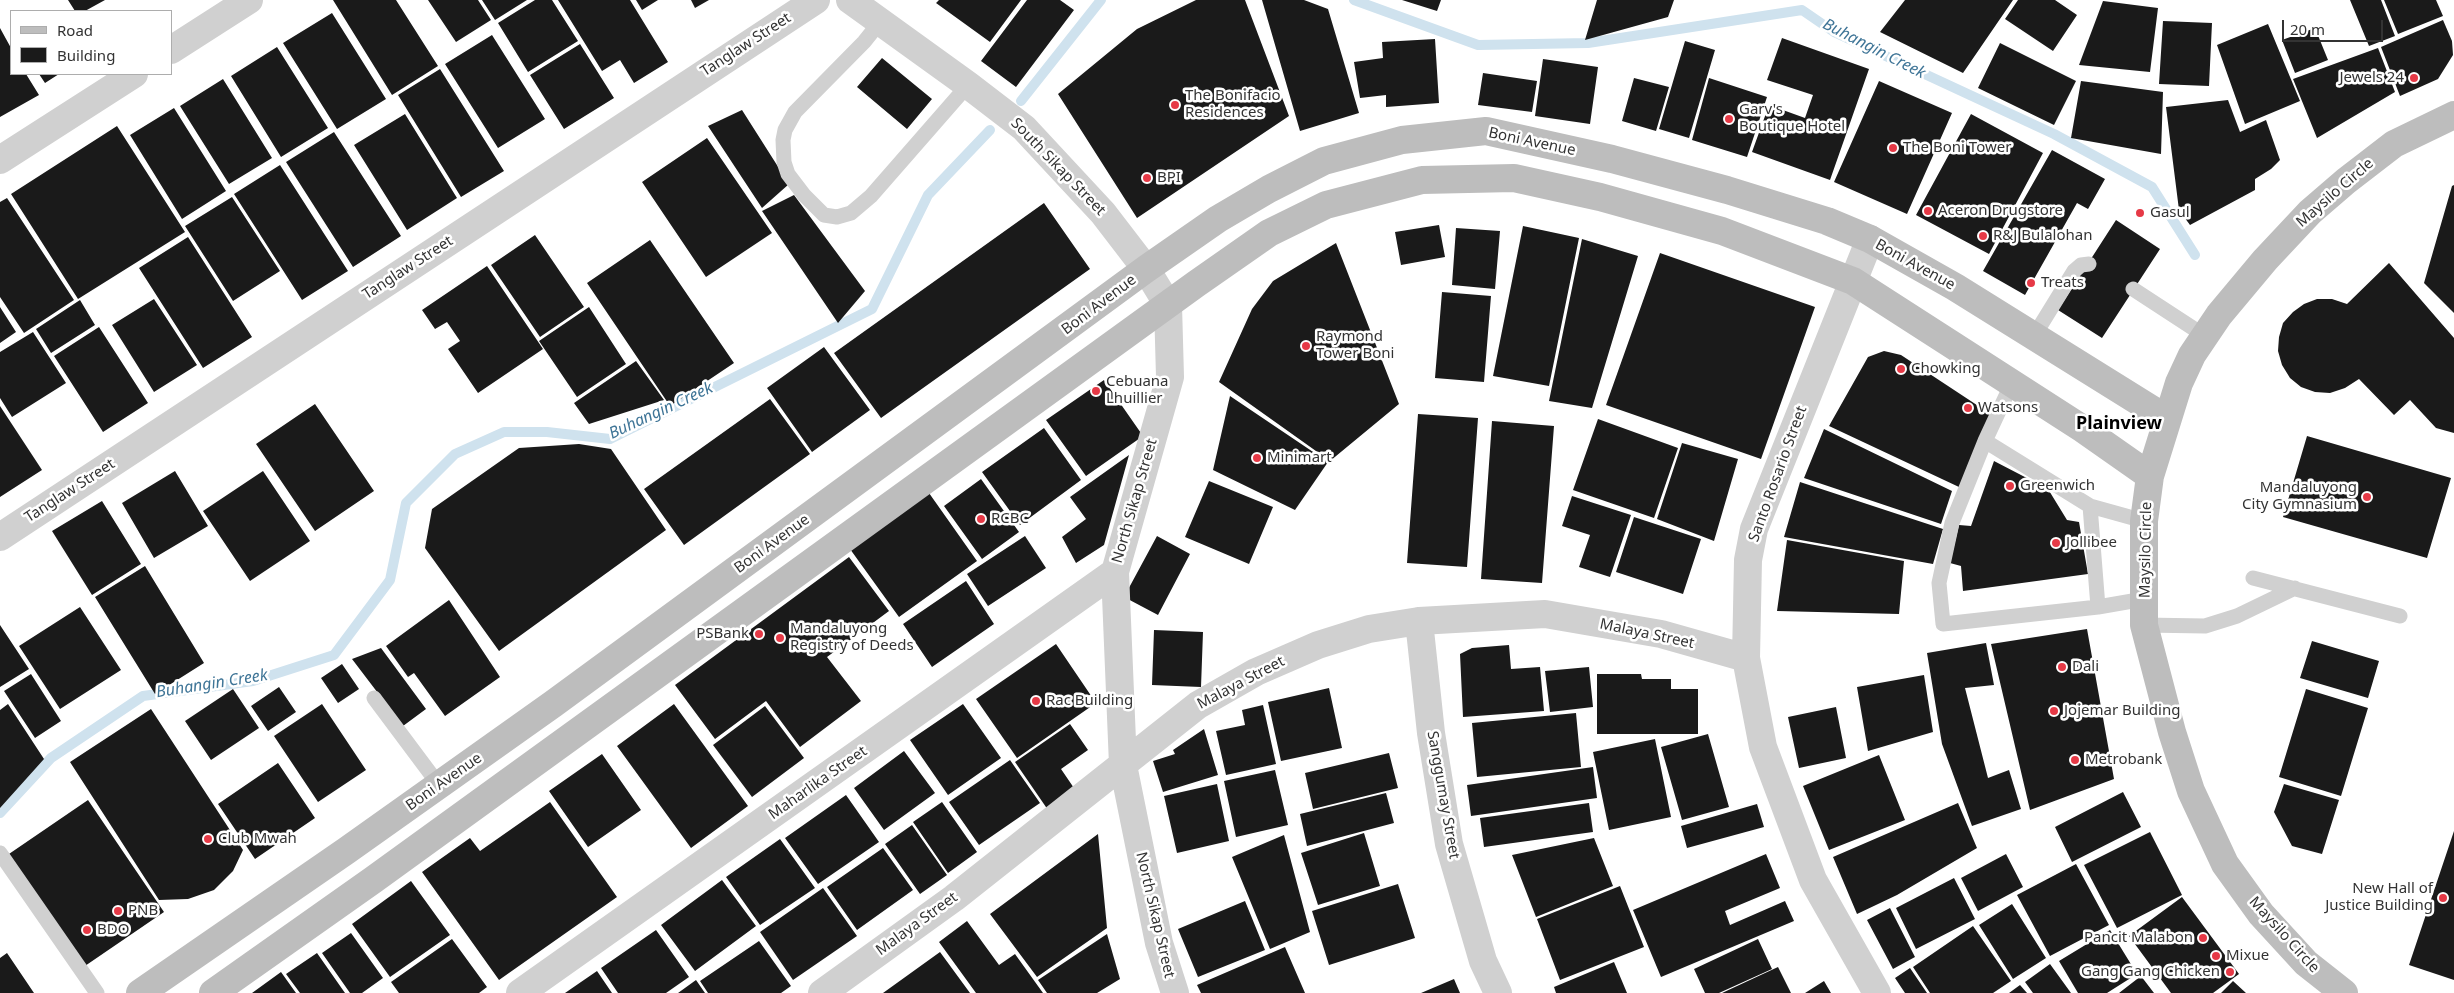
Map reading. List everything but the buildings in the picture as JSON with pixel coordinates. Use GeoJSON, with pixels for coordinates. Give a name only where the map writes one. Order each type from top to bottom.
{"type":"FeatureCollection","features":[{"type":"Feature","properties":{"kind":"main road","name":"Maysilo Circle"},"geometry":{"type":"LineString","coordinates":[[2344,993],[2306,963],[2261,914],[2226,864],[2189,783],[2172,732],[2144,612],[2144,521],[2150,476],[2179,383],[2219,315],[2265,260],[2310,212],[2394,144],[2454,115]]}},
{"type":"Feature","properties":{"kind":"main road","name":"Boni Avenue"},"geometry":{"type":"LineString","coordinates":[[140,993],[440,786],[1146,269],[1218,219],[1269,188],[1324,161],[1402,140],[1486,131],[1612,159],[1727,190],[1827,220],[1870,239],[1955,287],[2167,419]]}},
{"type":"Feature","properties":{"kind":"main road"},"geometry":{"type":"LineString","coordinates":[[213,993],[381,875],[1269,233],[1326,205],[1422,180],[1514,178],[1600,197],[1722,231],[1853,281],[2083,429],[2150,476]]}},
{"type":"Feature","properties":{"kind":"street"},"geometry":{"type":"LineString","coordinates":[[172,49],[249,0]]}},
{"type":"Feature","properties":{"kind":"street","name":"Tanglaw Street"},"geometry":{"type":"LineString","coordinates":[[0,537],[816,0]]}},
{"type":"Feature","properties":{"kind":"street","name":"South Sikap Street"},"geometry":{"type":"LineString","coordinates":[[850,0],[1024,128],[1103,212],[1146,269],[1168,305]]}},
{"type":"Feature","properties":{"kind":"street"},"geometry":{"type":"LineString","coordinates":[[0,160],[132,75]]}},
{"type":"Feature","properties":{"kind":"street","name":"Santo Rosario Street"},"geometry":{"type":"LineString","coordinates":[[1870,239],[1754,529],[1748,560],[1746,658],[1763,747],[1813,880],[1878,993]]}},
{"type":"Feature","properties":{"kind":"street","name":"North Sikap Street"},"geometry":{"type":"LineString","coordinates":[[1168,305],[1170,378],[1115,572],[1122,765],[1159,943],[1175,993]]}},
{"type":"Feature","properties":{"kind":"street","name":"Maharlika Street"},"geometry":{"type":"LineString","coordinates":[[520,993],[1115,572]]}},
{"type":"Feature","properties":{"kind":"street","name":"Malaya Street"},"geometry":{"type":"LineString","coordinates":[[822,993],[954,898],[1198,705],[1256,672],[1318,645],[1369,629],[1419,621],[1545,614],[1661,634],[1746,658]]}},
{"type":"Feature","properties":{"kind":"street","name":"Sanggumay Street"},"geometry":{"type":"LineString","coordinates":[[1419,621],[1431,733],[1449,844],[1483,961],[1498,993]]}},
{"type":"Feature","properties":{"kind":"lane"},"geometry":{"type":"LineString","coordinates":[[880,22],[864,42],[795,112],[785,130],[784,157],[788,174],[804,195],[824,215],[837,217],[852,213],[871,196],[968,85]]}},
{"type":"Feature","properties":{"kind":"lane"},"geometry":{"type":"LineString","coordinates":[[2034,336],[2074,271],[2081,265],[2089,264]]}},
{"type":"Feature","properties":{"kind":"lane"},"geometry":{"type":"LineString","coordinates":[[2133,289],[2205,336]]}},
{"type":"Feature","properties":{"kind":"lane"},"geometry":{"type":"LineString","coordinates":[[2012,383],[1985,441],[1952,524],[1939,583],[1943,624],[2098,607],[2144,612],[2205,626],[2237,616],[2295,588]]}},
{"type":"Feature","properties":{"kind":"lane"},"geometry":{"type":"LineString","coordinates":[[1985,441],[2090,506],[2144,521]]}},
{"type":"Feature","properties":{"kind":"lane"},"geometry":{"type":"LineString","coordinates":[[2090,506],[2098,607]]}},
{"type":"Feature","properties":{"kind":"lane"},"geometry":{"type":"LineString","coordinates":[[2253,578],[2400,616]]}},
{"type":"Feature","properties":{"kind":"lane"},"geometry":{"type":"LineString","coordinates":[[374,698],[440,786]]}},
{"type":"Feature","properties":{"kind":"lane"},"geometry":{"type":"LineString","coordinates":[[0,853],[79,971],[97,993]]}},
{"type":"Feature","properties":{"kind":"waterway","name":"Buhangin Creek"},"geometry":{"type":"LineString","coordinates":[[1021,101],[1101,0]]}},
{"type":"Feature","properties":{"kind":"waterway","name":"Buhangin Creek"},"geometry":{"type":"LineString","coordinates":[[1354,0],[1478,45],[1588,43],[1802,10],[1834,32],[2054,134],[2152,187],[2195,255]]}},
{"type":"Feature","properties":{"kind":"waterway","name":"Buhangin Creek"},"geometry":{"type":"LineString","coordinates":[[0,813],[51,758],[143,696],[253,681],[334,655],[390,580],[406,503],[455,454],[504,432],[547,432],[610,439],[872,309],[928,195],[990,130]]}},
{"type":"Feature","properties":{"kind":"place","name":"Jewels 24"},"geometry":{"type":"Point","coordinates":[2414,78]}},
{"type":"Feature","properties":{"kind":"place","name":"The Bonifacio Residences"},"geometry":{"type":"Point","coordinates":[1175,105]}},
{"type":"Feature","properties":{"kind":"place","name":"Garv's Boutique Hotel"},"geometry":{"type":"Point","coordinates":[1729,119]}},
{"type":"Feature","properties":{"kind":"place","name":"The Boni Tower"},"geometry":{"type":"Point","coordinates":[1893,148]}},
{"type":"Feature","properties":{"kind":"place","name":"BPI"},"geometry":{"type":"Point","coordinates":[1147,178]}},
{"type":"Feature","properties":{"kind":"place","name":"Aceron Drugstore"},"geometry":{"type":"Point","coordinates":[1928,211]}},
{"type":"Feature","properties":{"kind":"place","name":"Gasul"},"geometry":{"type":"Point","coordinates":[2140,213]}},
{"type":"Feature","properties":{"kind":"place","name":"R&J Bulalohan"},"geometry":{"type":"Point","coordinates":[1983,236]}},
{"type":"Feature","properties":{"kind":"place","name":"Treats"},"geometry":{"type":"Point","coordinates":[2031,283]}},
{"type":"Feature","properties":{"kind":"place","name":"Raymond Tower Boni"},"geometry":{"type":"Point","coordinates":[1306,346]}},
{"type":"Feature","properties":{"kind":"place","name":"Chowking"},"geometry":{"type":"Point","coordinates":[1901,369]}},
{"type":"Feature","properties":{"kind":"place","name":"Cebuana Lhuillier"},"geometry":{"type":"Point","coordinates":[1096,391]}},
{"type":"Feature","properties":{"kind":"place","name":"Watsons"},"geometry":{"type":"Point","coordinates":[1968,408]}},
{"type":"Feature","properties":{"kind":"place","name":"Minimart"},"geometry":{"type":"Point","coordinates":[1257,458]}},
{"type":"Feature","properties":{"kind":"place","name":"Greenwich"},"geometry":{"type":"Point","coordinates":[2010,486]}},
{"type":"Feature","properties":{"kind":"place","name":"Mandaluyong City Gymnasium"},"geometry":{"type":"Point","coordinates":[2367,497]}},
{"type":"Feature","properties":{"kind":"place","name":"RCBC"},"geometry":{"type":"Point","coordinates":[981,519]}},
{"type":"Feature","properties":{"kind":"place","name":"Jollibee"},"geometry":{"type":"Point","coordinates":[2056,543]}},
{"type":"Feature","properties":{"kind":"place","name":"PSBank"},"geometry":{"type":"Point","coordinates":[759,634]}},
{"type":"Feature","properties":{"kind":"place","name":"Mandaluyong Registry of Deeds"},"geometry":{"type":"Point","coordinates":[780,638]}},
{"type":"Feature","properties":{"kind":"place","name":"Dali"},"geometry":{"type":"Point","coordinates":[2062,667]}},
{"type":"Feature","properties":{"kind":"place","name":"Rac Building"},"geometry":{"type":"Point","coordinates":[1036,701]}},
{"type":"Feature","properties":{"kind":"place","name":"Jojemar Building"},"geometry":{"type":"Point","coordinates":[2054,711]}},
{"type":"Feature","properties":{"kind":"place","name":"Metrobank"},"geometry":{"type":"Point","coordinates":[2075,760]}},
{"type":"Feature","properties":{"kind":"place","name":"Club Mwah"},"geometry":{"type":"Point","coordinates":[208,839]}},
{"type":"Feature","properties":{"kind":"place","name":"New Hall of Justice Building"},"geometry":{"type":"Point","coordinates":[2443,898]}},
{"type":"Feature","properties":{"kind":"place","name":"PNB"},"geometry":{"type":"Point","coordinates":[118,911]}},
{"type":"Feature","properties":{"kind":"place","name":"BDO"},"geometry":{"type":"Point","coordinates":[87,930]}},
{"type":"Feature","properties":{"kind":"place","name":"Pancit Malabon"},"geometry":{"type":"Point","coordinates":[2203,938]}},
{"type":"Feature","properties":{"kind":"place","name":"Mixue"},"geometry":{"type":"Point","coordinates":[2216,956]}},
{"type":"Feature","properties":{"kind":"place","name":"Gang Gang Chicken"},"geometry":{"type":"Point","coordinates":[2230,972]}},
{"type":"Feature","properties":{"kind":"district","name":"Plainview"},"geometry":{"type":"Point","coordinates":[2119,424]}}]}
